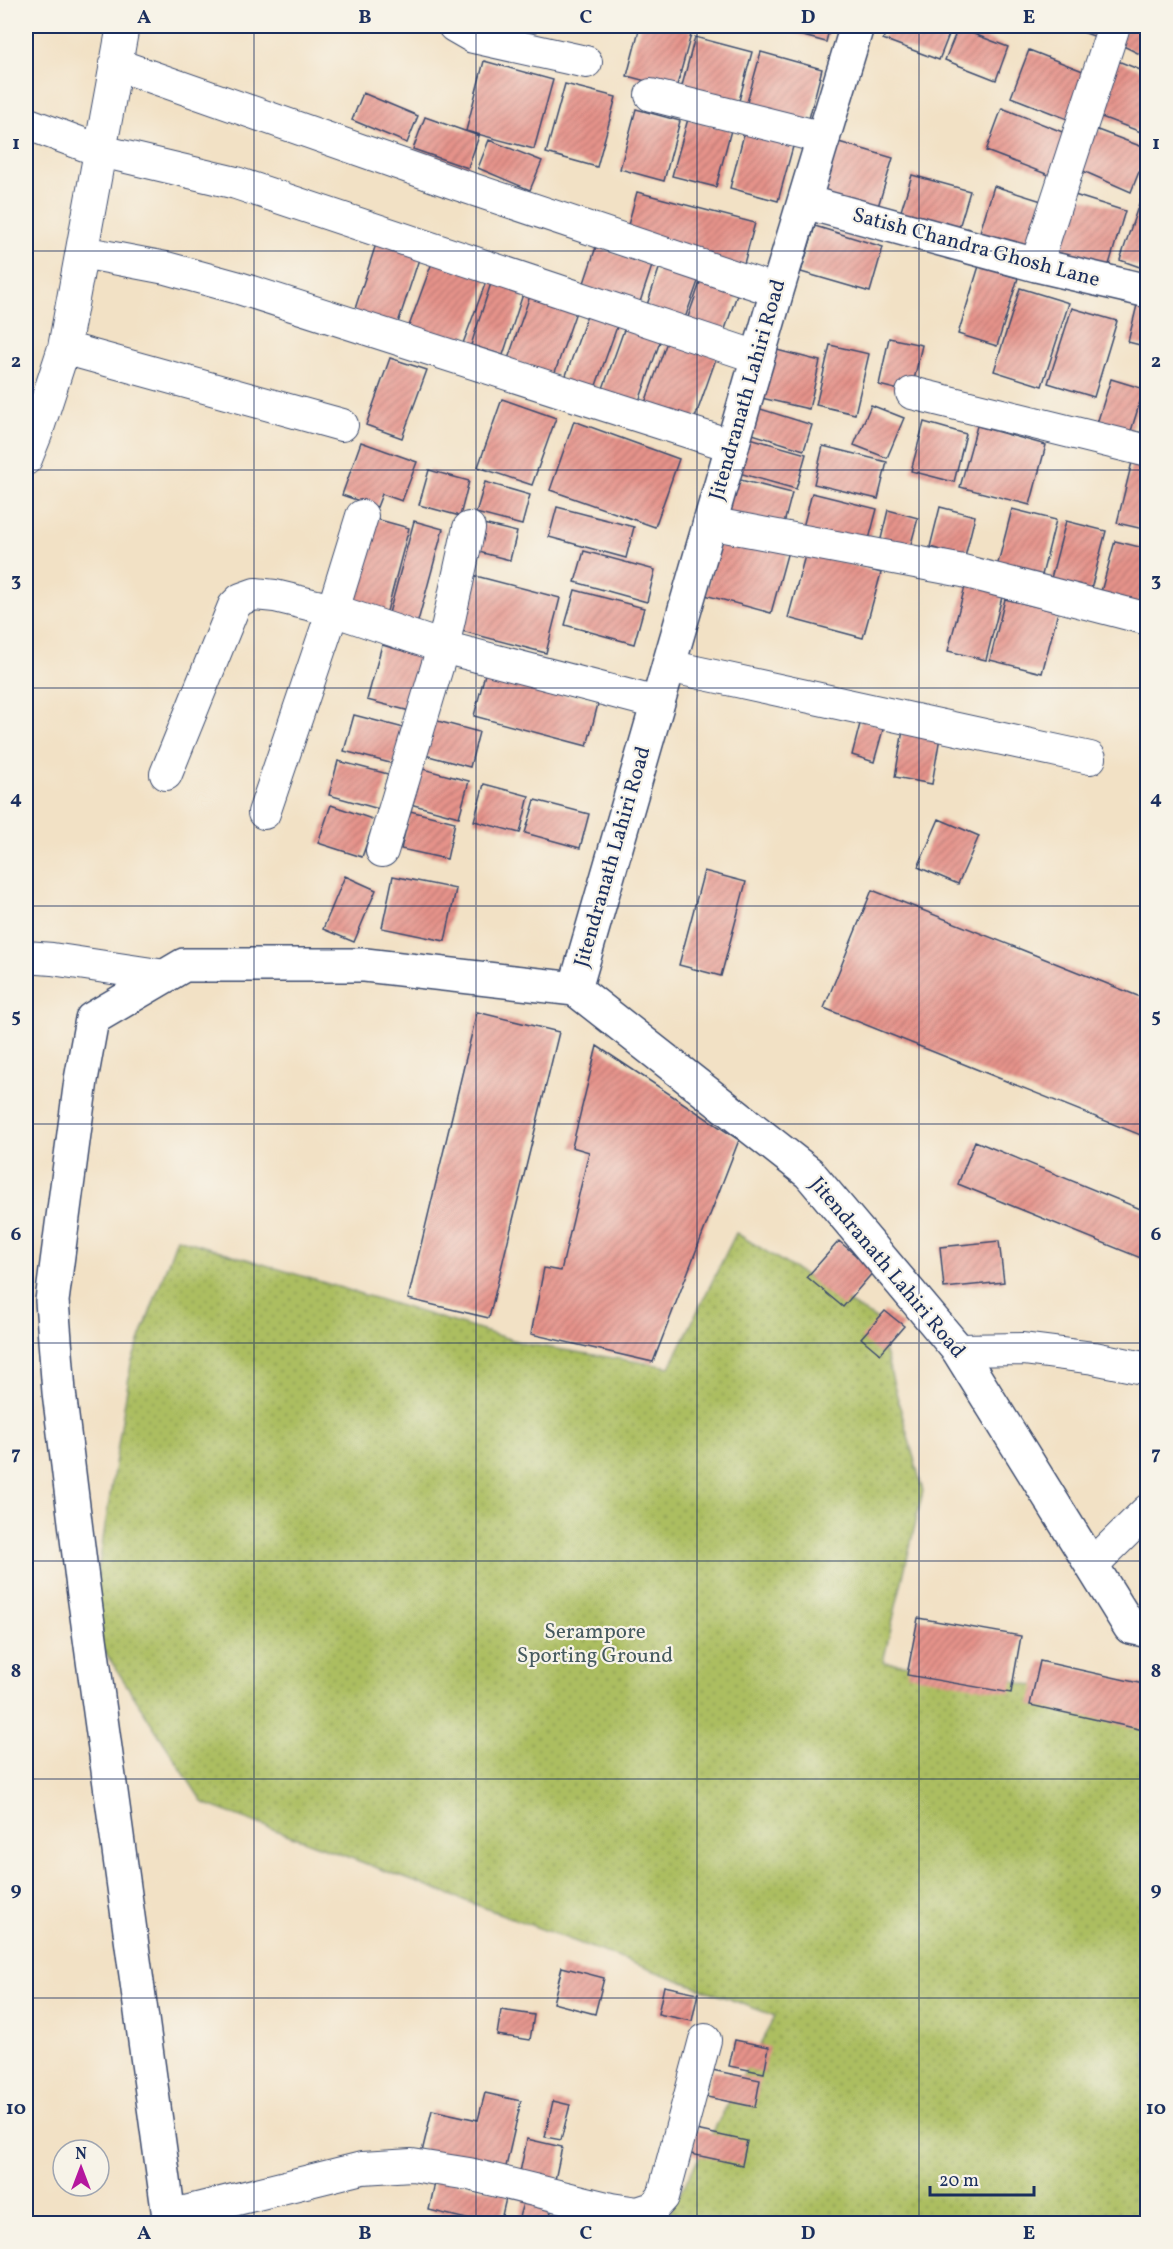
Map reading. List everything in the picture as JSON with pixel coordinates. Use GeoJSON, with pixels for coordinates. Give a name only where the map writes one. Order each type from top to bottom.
{"type":"FeatureCollection","features":[{"type":"Feature","properties":{"kind":"street"},"geometry":{"type":"LineString","coordinates":[[26,459],[64,348],[123,26]]}},
{"type":"Feature","properties":{"kind":"street"},"geometry":{"type":"LineString","coordinates":[[454,26],[473,37],[586,62]]}},
{"type":"Feature","properties":{"kind":"street","name":"Jitendranath Lahiri Road"},"geometry":{"type":"LineString","coordinates":[[857,26],[777,291],[574,989],[808,1173],[958,1350],[1130,1627],[1148,1631]]}},
{"type":"Feature","properties":{"kind":"street"},"geometry":{"type":"LineString","coordinates":[[1036,265],[1114,26]]}},
{"type":"Feature","properties":{"kind":"street"},"geometry":{"type":"LineString","coordinates":[[115,64],[457,184],[777,291]]}},
{"type":"Feature","properties":{"kind":"street"},"geometry":{"type":"LineString","coordinates":[[651,95],[824,138]]}},
{"type":"Feature","properties":{"kind":"street"},"geometry":{"type":"LineString","coordinates":[[26,123],[101,151],[236,183],[758,357]]}},
{"type":"Feature","properties":{"kind":"street","name":"Satish Chandra Ghosh Lane"},"geometry":{"type":"LineString","coordinates":[[805,202],[1036,265],[1148,291]]}},
{"type":"Feature","properties":{"kind":"street"},"geometry":{"type":"LineString","coordinates":[[82,252],[166,268],[238,288],[733,446]]}},
{"type":"Feature","properties":{"kind":"street"},"geometry":{"type":"LineString","coordinates":[[64,348],[342,425]]}},
{"type":"Feature","properties":{"kind":"street"},"geometry":{"type":"LineString","coordinates":[[912,393],[1148,451]]}},
{"type":"Feature","properties":{"kind":"street"},"geometry":{"type":"LineString","coordinates":[[264,813],[333,610],[362,516]]}},
{"type":"Feature","properties":{"kind":"street"},"geometry":{"type":"LineString","coordinates":[[709,523],[963,571],[1148,619]]}},
{"type":"Feature","properties":{"kind":"street"},"geometry":{"type":"LineString","coordinates":[[382,851],[443,646],[469,528]]}},
{"type":"Feature","properties":{"kind":"street"},"geometry":{"type":"LineString","coordinates":[[166,774],[234,606],[241,599],[255,594],[275,596],[333,610],[443,646],[657,703]]}},
{"type":"Feature","properties":{"kind":"street"},"geometry":{"type":"LineString","coordinates":[[668,666],[1090,758]]}},
{"type":"Feature","properties":{"kind":"street"},"geometry":{"type":"LineString","coordinates":[[26,957],[165,976]]}},
{"type":"Feature","properties":{"kind":"street"},"geometry":{"type":"LineString","coordinates":[[574,989],[365,965],[184,965],[92,1018],[81,1080],[52,1301],[59,1392],[83,1587],[169,2220],[362,2168],[412,2165],[469,2174],[611,2209],[638,2213],[653,2208],[663,2197],[705,2040]]}},
{"type":"Feature","properties":{"kind":"street"},"geometry":{"type":"LineString","coordinates":[[958,1350],[1023,1349],[1094,1358],[1148,1369]]}},
{"type":"Feature","properties":{"kind":"street"},"geometry":{"type":"LineString","coordinates":[[1092,1565],[1148,1509]]}},
{"type":"Feature","properties":{"kind":"green space","name":"Serampore Sporting Ground"},"geometry":{"type":"Polygon","coordinates":[[[736,1233],[876,1319],[923,1491],[883,1662],[971,1671],[1147,1712],[1147,2223],[664,2223],[775,2016],[203,1803],[89,1627],[131,1364],[177,1238],[526,1344],[670,1367],[736,1233]]]}},
{"type":"Feature","properties":{"kind":"building"},"geometry":{"type":"Polygon","coordinates":[[[640,26],[669,26],[692,31],[676,89],[627,76],[640,26]]]}},
{"type":"Feature","properties":{"kind":"building"},"geometry":{"type":"Polygon","coordinates":[[[771,26],[830,26],[826,42],[771,26]]]}},
{"type":"Feature","properties":{"kind":"building"},"geometry":{"type":"Polygon","coordinates":[[[889,26],[933,26],[950,32],[939,60],[883,39],[889,26]]]}},
{"type":"Feature","properties":{"kind":"building"},"geometry":{"type":"Polygon","coordinates":[[[986,26],[1008,26],[1005,33],[986,26]]]}},
{"type":"Feature","properties":{"kind":"building"},"geometry":{"type":"Polygon","coordinates":[[[1066,26],[1107,26],[1102,39],[1066,26]]]}},
{"type":"Feature","properties":{"kind":"building"},"geometry":{"type":"Polygon","coordinates":[[[1128,26],[1148,26],[1148,58],[1119,44],[1128,26]]]}},
{"type":"Feature","properties":{"kind":"building"},"geometry":{"type":"Polygon","coordinates":[[[958,28],[1008,47],[996,80],[945,60],[958,28]]]}},
{"type":"Feature","properties":{"kind":"building"},"geometry":{"type":"Polygon","coordinates":[[[695,37],[752,52],[736,112],[679,97],[695,37]]]}},
{"type":"Feature","properties":{"kind":"building"},"geometry":{"type":"Polygon","coordinates":[[[1029,50],[1088,73],[1070,120],[1011,97],[1029,50]]]}},
{"type":"Feature","properties":{"kind":"building"},"geometry":{"type":"Polygon","coordinates":[[[761,52],[822,69],[806,130],[744,113],[761,52]]]}},
{"type":"Feature","properties":{"kind":"building"},"geometry":{"type":"Polygon","coordinates":[[[1113,59],[1148,73],[1146,134],[1091,113],[1113,59]]]}},
{"type":"Feature","properties":{"kind":"building"},"geometry":{"type":"Polygon","coordinates":[[[484,61],[553,80],[534,149],[466,131],[484,61]]]}},
{"type":"Feature","properties":{"kind":"building"},"geometry":{"type":"Polygon","coordinates":[[[565,84],[616,97],[597,167],[546,153],[565,84]]]}},
{"type":"Feature","properties":{"kind":"building"},"geometry":{"type":"Polygon","coordinates":[[[363,93],[418,116],[407,143],[352,120],[363,93]]]}},
{"type":"Feature","properties":{"kind":"building"},"geometry":{"type":"Polygon","coordinates":[[[1002,108],[1070,135],[1054,177],[986,151],[1002,108]]]}},
{"type":"Feature","properties":{"kind":"building"},"geometry":{"type":"Polygon","coordinates":[[[636,109],[680,121],[664,181],[620,169],[636,109]]]}},
{"type":"Feature","properties":{"kind":"building"},"geometry":{"type":"Polygon","coordinates":[[[425,117],[479,136],[468,168],[413,149],[425,117]]]}},
{"type":"Feature","properties":{"kind":"building"},"geometry":{"type":"Polygon","coordinates":[[[688,119],[731,130],[716,187],[672,176],[688,119]]]}},
{"type":"Feature","properties":{"kind":"building"},"geometry":{"type":"Polygon","coordinates":[[[1087,126],[1148,149],[1131,192],[1074,167],[1087,126]]]}},
{"type":"Feature","properties":{"kind":"building"},"geometry":{"type":"Polygon","coordinates":[[[745,130],[794,143],[778,201],[730,188],[745,130]]]}},
{"type":"Feature","properties":{"kind":"building"},"geometry":{"type":"Polygon","coordinates":[[[489,140],[542,161],[530,190],[478,168],[489,140]]]}},
{"type":"Feature","properties":{"kind":"building"},"geometry":{"type":"Polygon","coordinates":[[[832,140],[893,158],[876,213],[815,194],[832,140]]]}},
{"type":"Feature","properties":{"kind":"building"},"geometry":{"type":"Polygon","coordinates":[[[912,175],[970,191],[955,241],[897,224],[912,175]]]}},
{"type":"Feature","properties":{"kind":"building"},"geometry":{"type":"Polygon","coordinates":[[[994,186],[1048,203],[1033,252],[979,235],[994,186]]]}},
{"type":"Feature","properties":{"kind":"building"},"geometry":{"type":"Polygon","coordinates":[[[637,192],[755,223],[742,271],[624,240],[637,192]]]}},
{"type":"Feature","properties":{"kind":"building"},"geometry":{"type":"Polygon","coordinates":[[[1065,192],[1125,211],[1108,268],[1047,249],[1065,192]]]}},
{"type":"Feature","properties":{"kind":"building"},"geometry":{"type":"Polygon","coordinates":[[[1142,195],[1148,197],[1148,270],[1120,260],[1142,195]]]}},
{"type":"Feature","properties":{"kind":"building"},"geometry":{"type":"Polygon","coordinates":[[[815,226],[883,247],[870,292],[801,272],[815,226]]]}},
{"type":"Feature","properties":{"kind":"building"},"geometry":{"type":"Polygon","coordinates":[[[377,241],[420,256],[396,329],[353,315],[377,241]]]}},
{"type":"Feature","properties":{"kind":"building"},"geometry":{"type":"Polygon","coordinates":[[[596,247],[652,266],[639,305],[583,286],[596,247]]]}},
{"type":"Feature","properties":{"kind":"building"},"geometry":{"type":"Polygon","coordinates":[[[433,260],[487,279],[462,346],[409,326],[433,260]]]}},
{"type":"Feature","properties":{"kind":"building"},"geometry":{"type":"Polygon","coordinates":[[[662,260],[701,273],[684,321],[646,308],[662,260]]]}},
{"type":"Feature","properties":{"kind":"building"},"geometry":{"type":"Polygon","coordinates":[[[979,266],[1018,278],[997,346],[958,334],[979,266]]]}},
{"type":"Feature","properties":{"kind":"building"},"geometry":{"type":"Polygon","coordinates":[[[703,274],[740,286],[723,335],[686,323],[703,274]]]}},
{"type":"Feature","properties":{"kind":"building"},"geometry":{"type":"Polygon","coordinates":[[[493,277],[525,288],[503,355],[471,345],[493,277]]]}},
{"type":"Feature","properties":{"kind":"building"},"geometry":{"type":"Polygon","coordinates":[[[1020,288],[1069,303],[1042,386],[994,371],[1020,288]]]}},
{"type":"Feature","properties":{"kind":"building"},"geometry":{"type":"Polygon","coordinates":[[[532,290],[578,306],[554,375],[508,359],[532,290]]]}},
{"type":"Feature","properties":{"kind":"building"},"geometry":{"type":"Polygon","coordinates":[[[1138,301],[1148,303],[1148,347],[1128,342],[1138,301]]]}},
{"type":"Feature","properties":{"kind":"building"},"geometry":{"type":"Polygon","coordinates":[[[1072,308],[1117,321],[1094,397],[1048,383],[1072,308]]]}},
{"type":"Feature","properties":{"kind":"building"},"geometry":{"type":"Polygon","coordinates":[[[588,313],[618,324],[594,391],[564,381],[588,313]]]}},
{"type":"Feature","properties":{"kind":"building"},"geometry":{"type":"Polygon","coordinates":[[[625,327],[661,339],[637,407],[601,394],[625,327]]]}},
{"type":"Feature","properties":{"kind":"building"},"geometry":{"type":"Polygon","coordinates":[[[889,338],[922,345],[911,393],[879,385],[889,338]]]}},
{"type":"Feature","properties":{"kind":"building"},"geometry":{"type":"Polygon","coordinates":[[[668,339],[717,356],[694,421],[645,403],[668,339]]]}},
{"type":"Feature","properties":{"kind":"building"},"geometry":{"type":"Polygon","coordinates":[[[830,345],[869,354],[855,414],[816,405],[830,345]]]}},
{"type":"Feature","properties":{"kind":"building"},"geometry":{"type":"Polygon","coordinates":[[[769,348],[820,361],[809,409],[757,397],[769,348]]]}},
{"type":"Feature","properties":{"kind":"building"},"geometry":{"type":"Polygon","coordinates":[[[390,358],[427,370],[402,438],[366,425],[390,358]]]}},
{"type":"Feature","properties":{"kind":"building"},"geometry":{"type":"Polygon","coordinates":[[[1111,379],[1144,389],[1127,444],[1094,433],[1111,379]]]}},
{"type":"Feature","properties":{"kind":"building"},"geometry":{"type":"Polygon","coordinates":[[[502,399],[556,418],[532,485],[478,467],[502,399]]]}},
{"type":"Feature","properties":{"kind":"building"},"geometry":{"type":"Polygon","coordinates":[[[871,405],[904,418],[887,458],[854,445],[871,405]]]}},
{"type":"Feature","properties":{"kind":"building"},"geometry":{"type":"Polygon","coordinates":[[[754,407],[812,425],[804,450],[746,432],[754,407]]]}},
{"type":"Feature","properties":{"kind":"building"},"geometry":{"type":"Polygon","coordinates":[[[574,421],[679,459],[655,527],[550,490],[574,421]]]}},
{"type":"Feature","properties":{"kind":"building"},"geometry":{"type":"Polygon","coordinates":[[[924,422],[966,434],[954,482],[911,471],[924,422]]]}},
{"type":"Feature","properties":{"kind":"building"},"geometry":{"type":"Polygon","coordinates":[[[977,426],[1046,445],[1030,505],[960,487],[977,426]]]}},
{"type":"Feature","properties":{"kind":"building"},"geometry":{"type":"Polygon","coordinates":[[[743,436],[806,454],[796,489],[732,471],[743,436]]]}},
{"type":"Feature","properties":{"kind":"building"},"geometry":{"type":"Polygon","coordinates":[[[361,442],[417,462],[402,501],[382,494],[377,507],[342,495],[361,442]]]}},
{"type":"Feature","properties":{"kind":"building"},"geometry":{"type":"Polygon","coordinates":[[[823,446],[887,462],[878,499],[814,484],[823,446]]]}},
{"type":"Feature","properties":{"kind":"building"},"geometry":{"type":"Polygon","coordinates":[[[1134,454],[1148,458],[1148,530],[1117,523],[1134,454]]]}},
{"type":"Feature","properties":{"kind":"building"},"geometry":{"type":"Polygon","coordinates":[[[429,470],[469,481],[460,516],[419,505],[429,470]]]}},
{"type":"Feature","properties":{"kind":"building"},"geometry":{"type":"Polygon","coordinates":[[[729,477],[792,493],[782,531],[720,515],[729,477]]]}},
{"type":"Feature","properties":{"kind":"building"},"geometry":{"type":"Polygon","coordinates":[[[485,482],[530,495],[522,525],[476,513],[485,482]]]}},
{"type":"Feature","properties":{"kind":"building"},"geometry":{"type":"Polygon","coordinates":[[[812,493],[877,509],[867,547],[802,531],[812,493]]]}},
{"type":"Feature","properties":{"kind":"building"},"geometry":{"type":"Polygon","coordinates":[[[557,507],[634,527],[626,558],[549,537],[557,507]]]}},
{"type":"Feature","properties":{"kind":"building"},"geometry":{"type":"Polygon","coordinates":[[[940,507],[975,516],[965,557],[930,547],[940,507]]]}},
{"type":"Feature","properties":{"kind":"building"},"geometry":{"type":"Polygon","coordinates":[[[1012,509],[1056,520],[1039,587],[995,575],[1012,509]]]}},
{"type":"Feature","properties":{"kind":"building"},"geometry":{"type":"Polygon","coordinates":[[[888,510],[918,518],[908,555],[879,547],[888,510]]]}},
{"type":"Feature","properties":{"kind":"building"},"geometry":{"type":"Polygon","coordinates":[[[365,516],[409,528],[386,615],[342,603],[365,516]]]}},
{"type":"Feature","properties":{"kind":"building"},"geometry":{"type":"Polygon","coordinates":[[[414,521],[443,529],[417,625],[388,617],[414,521]]]}},
{"type":"Feature","properties":{"kind":"building"},"geometry":{"type":"Polygon","coordinates":[[[1066,521],[1106,531],[1089,597],[1049,586],[1066,521]]]}},
{"type":"Feature","properties":{"kind":"building"},"geometry":{"type":"Polygon","coordinates":[[[479,523],[517,532],[510,560],[471,550],[479,523]]]}},
{"type":"Feature","properties":{"kind":"building"},"geometry":{"type":"Polygon","coordinates":[[[721,534],[788,551],[771,613],[705,595],[721,534]]]}},
{"type":"Feature","properties":{"kind":"building"},"geometry":{"type":"Polygon","coordinates":[[[1115,541],[1148,549],[1148,570],[1137,609],[1099,599],[1115,541]]]}},
{"type":"Feature","properties":{"kind":"building"},"geometry":{"type":"Polygon","coordinates":[[[584,551],[655,570],[647,602],[575,582],[584,551]]]}},
{"type":"Feature","properties":{"kind":"building"},"geometry":{"type":"Polygon","coordinates":[[[806,552],[881,573],[863,638],[788,618],[806,552]]]}},
{"type":"Feature","properties":{"kind":"building"},"geometry":{"type":"Polygon","coordinates":[[[472,575],[560,598],[546,653],[458,630],[472,575]]]}},
{"type":"Feature","properties":{"kind":"building"},"geometry":{"type":"Polygon","coordinates":[[[966,583],[1003,593],[986,660],[948,651],[966,583]]]}},
{"type":"Feature","properties":{"kind":"building"},"geometry":{"type":"Polygon","coordinates":[[[575,590],[644,608],[634,644],[565,625],[575,590]]]}},
{"type":"Feature","properties":{"kind":"building"},"geometry":{"type":"Polygon","coordinates":[[[1005,599],[1058,612],[1042,673],[990,660],[1005,599]]]}},
{"type":"Feature","properties":{"kind":"building"},"geometry":{"type":"Polygon","coordinates":[[[382,645],[425,657],[410,711],[367,700],[382,645]]]}},
{"type":"Feature","properties":{"kind":"building"},"geometry":{"type":"Polygon","coordinates":[[[485,674],[598,704],[587,746],[474,716],[485,674]]]}},
{"type":"Feature","properties":{"kind":"building"},"geometry":{"type":"Polygon","coordinates":[[[354,715],[404,728],[394,764],[344,751],[354,715]]]}},
{"type":"Feature","properties":{"kind":"building"},"geometry":{"type":"Polygon","coordinates":[[[430,719],[479,732],[470,767],[421,754],[430,719]]]}},
{"type":"Feature","properties":{"kind":"building"},"geometry":{"type":"Polygon","coordinates":[[[861,720],[884,726],[874,762],[852,755],[861,720]]]}},
{"type":"Feature","properties":{"kind":"building"},"geometry":{"type":"Polygon","coordinates":[[[903,730],[940,737],[932,784],[895,777],[903,730]]]}},
{"type":"Feature","properties":{"kind":"building"},"geometry":{"type":"Polygon","coordinates":[[[338,761],[388,774],[379,809],[329,795],[338,761]]]}},
{"type":"Feature","properties":{"kind":"building"},"geometry":{"type":"Polygon","coordinates":[[[419,768],[469,781],[459,817],[410,804],[419,768]]]}},
{"type":"Feature","properties":{"kind":"building"},"geometry":{"type":"Polygon","coordinates":[[[484,784],[529,796],[520,833],[474,821],[484,784]]]}},
{"type":"Feature","properties":{"kind":"building"},"geometry":{"type":"Polygon","coordinates":[[[535,800],[589,814],[580,848],[525,833],[535,800]]]}},
{"type":"Feature","properties":{"kind":"building"},"geometry":{"type":"Polygon","coordinates":[[[331,805],[375,820],[362,857],[318,843],[331,805]]]}},
{"type":"Feature","properties":{"kind":"building"},"geometry":{"type":"Polygon","coordinates":[[[410,811],[455,822],[447,859],[401,849],[410,811]]]}},
{"type":"Feature","properties":{"kind":"building"},"geometry":{"type":"Polygon","coordinates":[[[939,819],[979,836],[958,884],[918,867],[939,819]]]}},
{"type":"Feature","properties":{"kind":"building"},"geometry":{"type":"Polygon","coordinates":[[[704,871],[746,882],[721,976],[679,965],[704,871]]]}},
{"type":"Feature","properties":{"kind":"building"},"geometry":{"type":"Polygon","coordinates":[[[345,876],[376,890],[354,942],[323,929],[345,876]]]}},
{"type":"Feature","properties":{"kind":"building"},"geometry":{"type":"Polygon","coordinates":[[[393,876],[456,889],[445,941],[382,928],[393,876]]]}},
{"type":"Feature","properties":{"kind":"building"},"geometry":{"type":"Polygon","coordinates":[[[872,890],[1148,1000],[1148,1138],[824,1008],[872,890]]]}},
{"type":"Feature","properties":{"kind":"building"},"geometry":{"type":"Polygon","coordinates":[[[477,1012],[559,1032],[489,1318],[408,1299],[477,1012]]]}},
{"type":"Feature","properties":{"kind":"building"},"geometry":{"type":"Polygon","coordinates":[[[597,1046],[739,1140],[653,1362],[531,1334],[544,1268],[561,1271],[589,1152],[572,1147],[597,1046]]]}},
{"type":"Feature","properties":{"kind":"building"},"geometry":{"type":"Polygon","coordinates":[[[975,1141],[1148,1212],[1148,1261],[958,1184],[975,1141]]]}},
{"type":"Feature","properties":{"kind":"building"},"geometry":{"type":"Polygon","coordinates":[[[839,1241],[874,1271],[843,1307],[807,1277],[839,1241]]]}},
{"type":"Feature","properties":{"kind":"building"},"geometry":{"type":"Polygon","coordinates":[[[999,1241],[1004,1282],[944,1288],[940,1247],[999,1241]]]}},
{"type":"Feature","properties":{"kind":"building"},"geometry":{"type":"Polygon","coordinates":[[[885,1311],[904,1326],[880,1354],[861,1338],[885,1311]]]}},
{"type":"Feature","properties":{"kind":"building"},"geometry":{"type":"Polygon","coordinates":[[[918,1618],[1021,1636],[1011,1693],[907,1675],[918,1618]]]}},
{"type":"Feature","properties":{"kind":"building"},"geometry":{"type":"Polygon","coordinates":[[[1040,1661],[1148,1685],[1148,1731],[1030,1705],[1040,1661]]]}},
{"type":"Feature","properties":{"kind":"building"},"geometry":{"type":"Polygon","coordinates":[[[562,1967],[604,1978],[595,2014],[553,2003],[562,1967]]]}},
{"type":"Feature","properties":{"kind":"building"},"geometry":{"type":"Polygon","coordinates":[[[664,1986],[698,1993],[692,2021],[658,2014],[664,1986]]]}},
{"type":"Feature","properties":{"kind":"building"},"geometry":{"type":"Polygon","coordinates":[[[501,2010],[534,2015],[530,2040],[497,2035],[501,2010]]]}},
{"type":"Feature","properties":{"kind":"building"},"geometry":{"type":"Polygon","coordinates":[[[735,2040],[769,2047],[764,2073],[729,2066],[735,2040]]]}},
{"type":"Feature","properties":{"kind":"building"},"geometry":{"type":"Polygon","coordinates":[[[712,2070],[760,2080],[755,2107],[707,2097],[712,2070]]]}},
{"type":"Feature","properties":{"kind":"building"},"geometry":{"type":"Polygon","coordinates":[[[485,2093],[521,2101],[505,2171],[422,2152],[432,2110],[478,2120],[485,2093]]]}},
{"type":"Feature","properties":{"kind":"building"},"geometry":{"type":"Polygon","coordinates":[[[553,2101],[570,2105],[561,2140],[545,2137],[553,2101]]]}},
{"type":"Feature","properties":{"kind":"building"},"geometry":{"type":"Polygon","coordinates":[[[696,2130],[747,2141],[742,2165],[691,2154],[696,2130]]]}},
{"type":"Feature","properties":{"kind":"building"},"geometry":{"type":"Polygon","coordinates":[[[527,2139],[562,2147],[555,2180],[520,2172],[527,2139]]]}},
{"type":"Feature","properties":{"kind":"building"},"geometry":{"type":"Polygon","coordinates":[[[436,2178],[507,2194],[500,2224],[487,2224],[429,2210],[436,2178]]]}},
{"type":"Feature","properties":{"kind":"building"},"geometry":{"type":"Polygon","coordinates":[[[525,2196],[553,2203],[548,2224],[517,2224],[525,2196]]]}},
{"type":"Feature","properties":{"kind":"building"},"geometry":{"type":"Polygon","coordinates":[[[557,2207],[581,2212],[579,2224],[554,2224],[557,2207]]]}}]}
